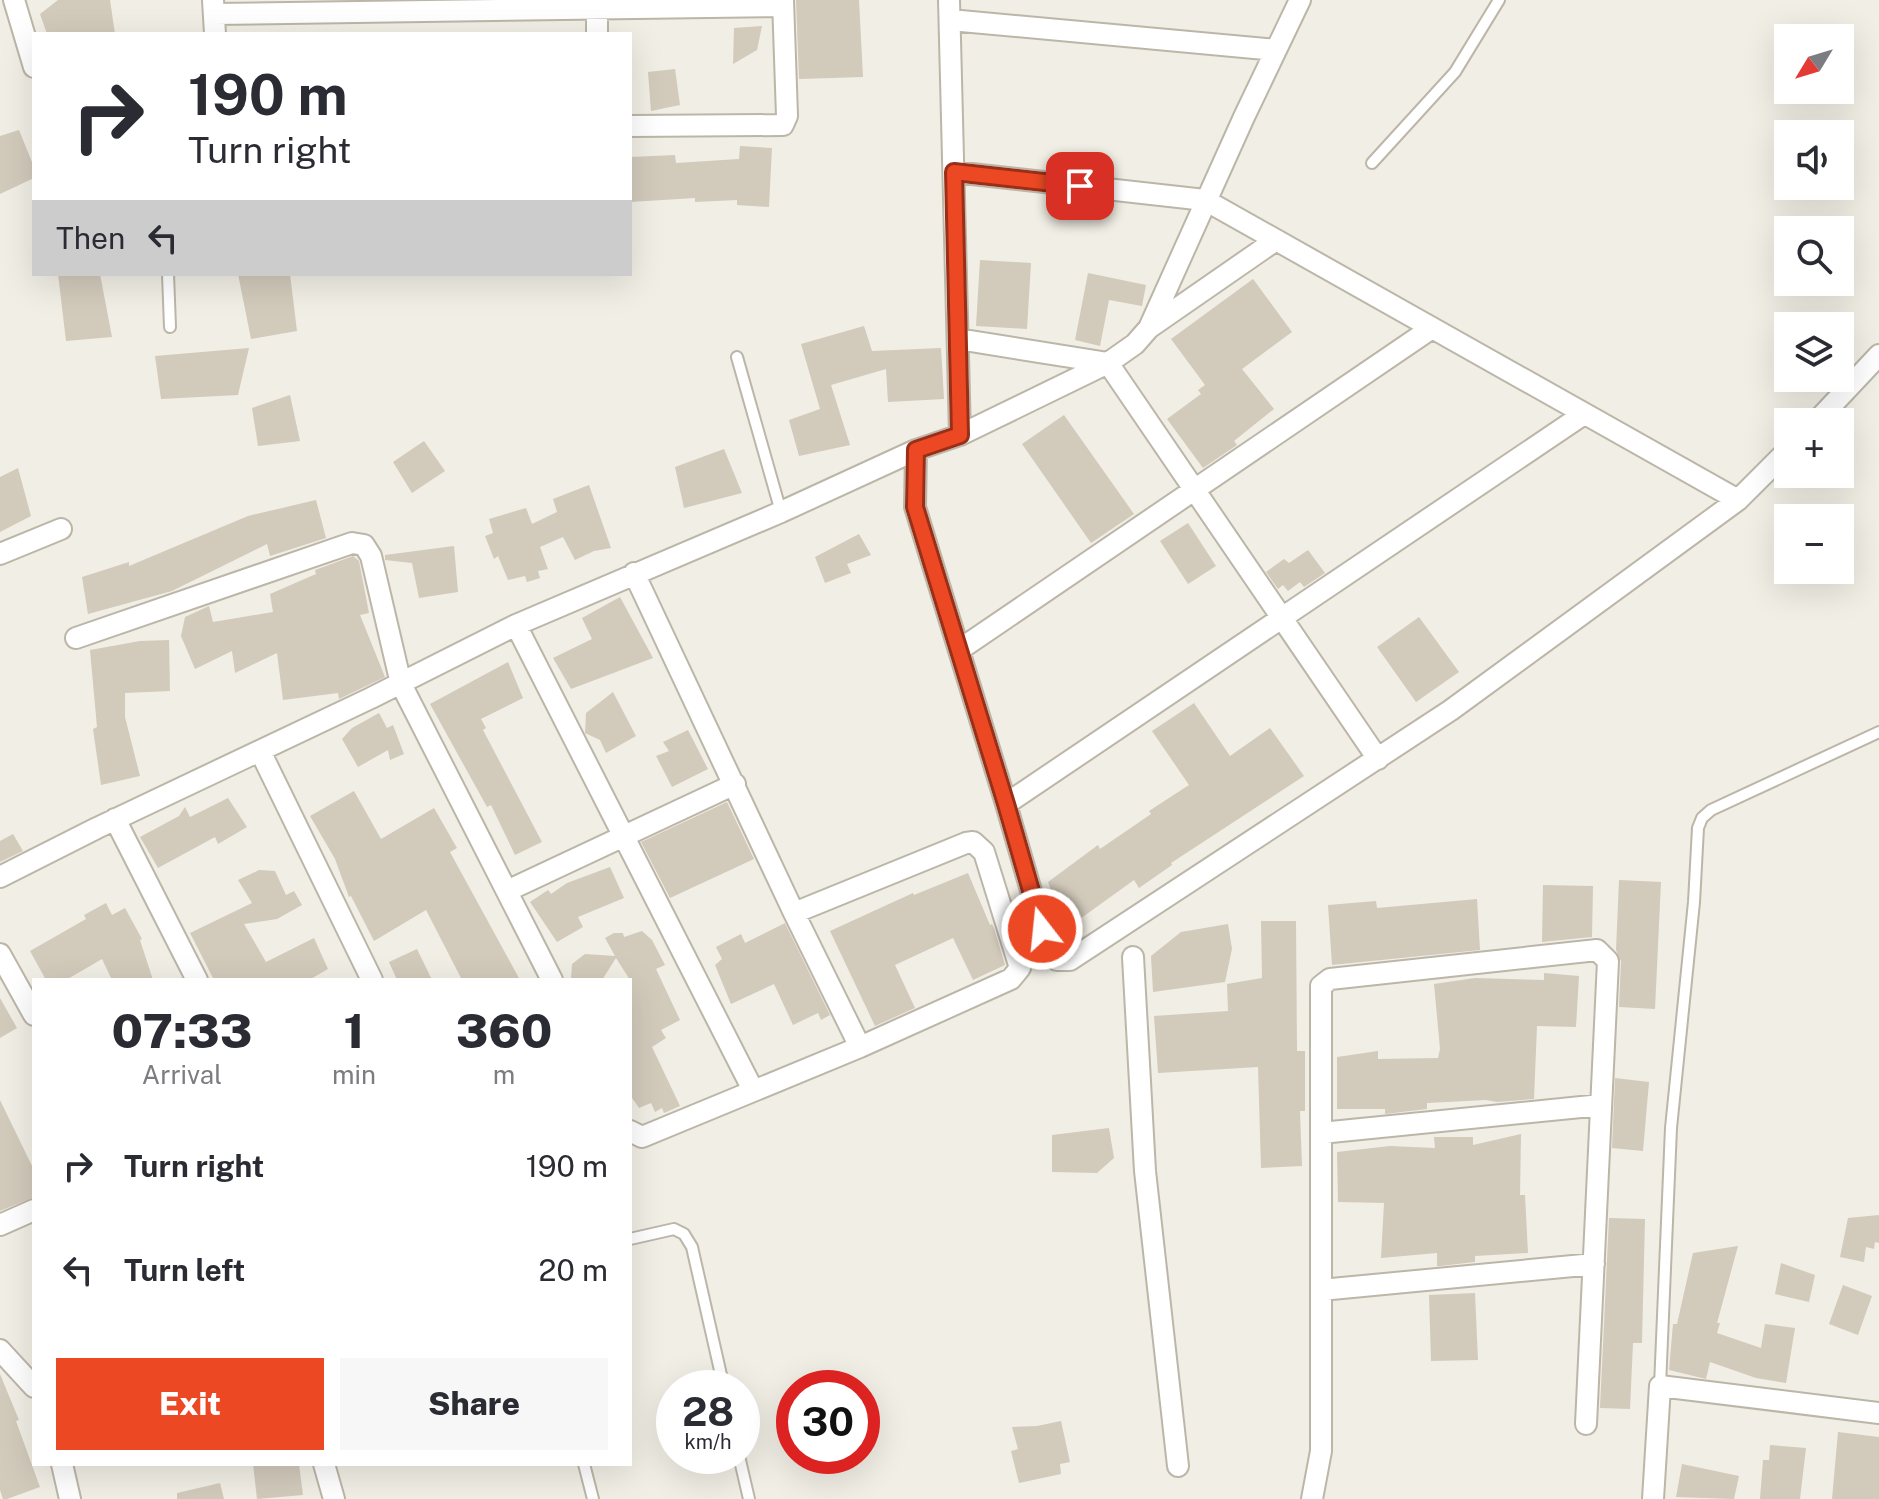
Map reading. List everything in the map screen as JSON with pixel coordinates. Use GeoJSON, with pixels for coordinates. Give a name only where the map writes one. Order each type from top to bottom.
{"type":"FeatureCollection","features":[{"type":"Feature","properties":{"kind":"street"},"geometry":{"type":"LineString","coordinates":[[14,0],[32,60]]}},
{"type":"Feature","properties":{"kind":"street"},"geometry":{"type":"LineString","coordinates":[[1149,328],[1205,200],[1300,0]]}},
{"type":"Feature","properties":{"kind":"street"},"geometry":{"type":"LineString","coordinates":[[214,16],[783,3],[787,116],[783,125],[632,126]]}},
{"type":"Feature","properties":{"kind":"street"},"geometry":{"type":"LineString","coordinates":[[597,9],[597,32]]}},
{"type":"Feature","properties":{"kind":"street"},"geometry":{"type":"LineString","coordinates":[[960,435],[950,10],[1276,50]]}},
{"type":"Feature","properties":{"kind":"street"},"geometry":{"type":"LineString","coordinates":[[954,172],[1205,200],[1738,500]]}},
{"type":"Feature","properties":{"kind":"street"},"geometry":{"type":"LineString","coordinates":[[0,877],[401,684],[516,625],[781,512],[916,450],[960,435],[1108,363],[1135,344],[1149,328],[1276,240]]}},
{"type":"Feature","properties":{"kind":"street"},"geometry":{"type":"LineString","coordinates":[[959,650],[1432,328]]}},
{"type":"Feature","properties":{"kind":"street"},"geometry":{"type":"LineString","coordinates":[[958,339],[1108,363],[1378,759]]}},
{"type":"Feature","properties":{"kind":"street"},"geometry":{"type":"LineString","coordinates":[[1829,408],[1879,355]]}},
{"type":"Feature","properties":{"kind":"street"},"geometry":{"type":"LineString","coordinates":[[1006,804],[1584,414]]}},
{"type":"Feature","properties":{"kind":"street"},"geometry":{"type":"LineString","coordinates":[[916,450],[915,507],[1050,951],[1057,960],[1070,960],[1451,710],[1738,500],[1774,464]]}},
{"type":"Feature","properties":{"kind":"street"},"geometry":{"type":"LineString","coordinates":[[0,554],[61,529]]}},
{"type":"Feature","properties":{"kind":"street"},"geometry":{"type":"LineString","coordinates":[[76,638],[352,543],[359,543],[368,549],[401,684],[551,978]]}},
{"type":"Feature","properties":{"kind":"street"},"geometry":{"type":"LineString","coordinates":[[634,573],[860,1047]]}},
{"type":"Feature","properties":{"kind":"street"},"geometry":{"type":"LineString","coordinates":[[516,625],[753,1090]]}},
{"type":"Feature","properties":{"kind":"street"},"geometry":{"type":"LineString","coordinates":[[260,751],[371,978]]}},
{"type":"Feature","properties":{"kind":"street"},"geometry":{"type":"LineString","coordinates":[[507,891],[735,784]]}},
{"type":"Feature","properties":{"kind":"street"},"geometry":{"type":"LineString","coordinates":[[115,819],[196,978]]}},
{"type":"Feature","properties":{"kind":"street"},"geometry":{"type":"LineString","coordinates":[[632,1132],[642,1137],[860,1047],[1011,979],[1017,974],[1020,963],[984,852],[973,842],[794,913]]}},
{"type":"Feature","properties":{"kind":"street"},"geometry":{"type":"LineString","coordinates":[[1312,1499],[1321,1451],[1321,986],[1326,980],[1597,950],[1608,961],[1586,1424]]}},
{"type":"Feature","properties":{"kind":"street"},"geometry":{"type":"LineString","coordinates":[[0,954],[32,1011]]}},
{"type":"Feature","properties":{"kind":"street"},"geometry":{"type":"LineString","coordinates":[[1133,957],[1145,1171],[1178,1466]]}},
{"type":"Feature","properties":{"kind":"street"},"geometry":{"type":"LineString","coordinates":[[1321,1133],[1601,1105]]}},
{"type":"Feature","properties":{"kind":"street"},"geometry":{"type":"LineString","coordinates":[[0,1225],[32,1211]]}},
{"type":"Feature","properties":{"kind":"street"},"geometry":{"type":"LineString","coordinates":[[1321,1290],[1594,1264]]}},
{"type":"Feature","properties":{"kind":"street"},"geometry":{"type":"LineString","coordinates":[[0,1350],[32,1385]]}},
{"type":"Feature","properties":{"kind":"street"},"geometry":{"type":"LineString","coordinates":[[1653,1499],[1660,1386],[1879,1413]]}},
{"type":"Feature","properties":{"kind":"street"},"geometry":{"type":"LineString","coordinates":[[62,1466],[70,1499]]}},
{"type":"Feature","properties":{"kind":"street"},"geometry":{"type":"LineString","coordinates":[[325,1466],[334,1499]]}},
{"type":"Feature","properties":{"kind":"lane"},"geometry":{"type":"LineString","coordinates":[[1372,163],[1455,72],[1499,0]]}},
{"type":"Feature","properties":{"kind":"lane"},"geometry":{"type":"LineString","coordinates":[[168,276],[170,327]]}},
{"type":"Feature","properties":{"kind":"lane"},"geometry":{"type":"LineString","coordinates":[[737,357],[781,512]]}},
{"type":"Feature","properties":{"kind":"lane"},"geometry":{"type":"LineString","coordinates":[[1660,1386],[1671,1128],[1694,902],[1698,828],[1702,818],[1711,810],[1879,732]]}},
{"type":"Feature","properties":{"kind":"lane"},"geometry":{"type":"LineString","coordinates":[[632,1239],[674,1229],[684,1234],[692,1247],[720,1370]]}},
{"type":"Feature","properties":{"kind":"lane"},"geometry":{"type":"LineString","coordinates":[[585,1466],[593,1499]]}},
{"type":"Feature","properties":{"kind":"lane"},"geometry":{"type":"LineString","coordinates":[[743,1474],[749,1499]]}},
{"type":"Feature","properties":{"kind":"building"},"geometry":{"type":"Polygon","coordinates":[[[58,0],[110,0],[115,32],[46,32],[40,14],[58,0]]]}},
{"type":"Feature","properties":{"kind":"building"},"geometry":{"type":"Polygon","coordinates":[[[796,0],[859,0],[863,77],[799,79],[796,0]]]}},
{"type":"Feature","properties":{"kind":"building"},"geometry":{"type":"Polygon","coordinates":[[[762,26],[757,50],[733,64],[734,28],[762,26]]]}},
{"type":"Feature","properties":{"kind":"building"},"geometry":{"type":"Polygon","coordinates":[[[675,69],[680,105],[651,111],[648,72],[675,69]]]}},
{"type":"Feature","properties":{"kind":"building"},"geometry":{"type":"Polygon","coordinates":[[[19,130],[32,162],[32,179],[0,194],[0,136],[19,130]]]}},
{"type":"Feature","properties":{"kind":"building"},"geometry":{"type":"Polygon","coordinates":[[[740,146],[772,148],[769,207],[737,205],[737,200],[695,202],[695,198],[632,202],[632,157],[675,155],[676,163],[739,159],[740,146]]]}},
{"type":"Feature","properties":{"kind":"building"},"geometry":{"type":"Polygon","coordinates":[[[980,260],[1031,263],[1027,329],[976,326],[980,260]]]}},
{"type":"Feature","properties":{"kind":"building"},"geometry":{"type":"Polygon","coordinates":[[[1088,273],[1146,285],[1142,306],[1109,300],[1100,346],[1075,340],[1088,273]]]}},
{"type":"Feature","properties":{"kind":"building"},"geometry":{"type":"Polygon","coordinates":[[[58,276],[100,276],[112,337],[66,341],[58,276]]]}},
{"type":"Feature","properties":{"kind":"building"},"geometry":{"type":"Polygon","coordinates":[[[238,276],[290,276],[297,331],[251,339],[238,276]]]}},
{"type":"Feature","properties":{"kind":"building"},"geometry":{"type":"Polygon","coordinates":[[[1253,279],[1292,332],[1242,369],[1274,409],[1234,441],[1237,445],[1203,468],[1167,419],[1201,394],[1198,390],[1205,385],[1171,339],[1253,279]]]}},
{"type":"Feature","properties":{"kind":"building"},"geometry":{"type":"Polygon","coordinates":[[[864,326],[872,351],[941,348],[944,399],[888,402],[886,369],[831,385],[850,445],[799,456],[789,420],[820,409],[801,344],[864,326]]]}},
{"type":"Feature","properties":{"kind":"building"},"geometry":{"type":"Polygon","coordinates":[[[249,348],[238,395],[161,399],[155,356],[249,348]]]}},
{"type":"Feature","properties":{"kind":"building"},"geometry":{"type":"Polygon","coordinates":[[[290,395],[300,441],[258,446],[252,408],[290,395]]]}},
{"type":"Feature","properties":{"kind":"building"},"geometry":{"type":"Polygon","coordinates":[[[1064,415],[1134,514],[1091,543],[1022,444],[1064,415]]]}},
{"type":"Feature","properties":{"kind":"building"},"geometry":{"type":"Polygon","coordinates":[[[424,441],[445,471],[412,493],[393,462],[424,441]]]}},
{"type":"Feature","properties":{"kind":"building"},"geometry":{"type":"Polygon","coordinates":[[[724,449],[742,493],[684,508],[675,467],[724,449]]]}},
{"type":"Feature","properties":{"kind":"building"},"geometry":{"type":"Polygon","coordinates":[[[18,468],[31,516],[0,532],[0,477],[18,468]]]}},
{"type":"Feature","properties":{"kind":"building"},"geometry":{"type":"Polygon","coordinates":[[[589,485],[611,548],[594,551],[575,560],[563,537],[540,547],[548,569],[538,571],[540,578],[527,582],[525,576],[508,580],[498,556],[494,559],[485,536],[493,533],[489,519],[526,508],[532,524],[557,512],[553,499],[589,485]]]}},
{"type":"Feature","properties":{"kind":"building"},"geometry":{"type":"Polygon","coordinates":[[[316,500],[326,538],[270,556],[267,544],[172,591],[88,614],[82,577],[129,562],[129,566],[248,516],[316,500]]]}},
{"type":"Feature","properties":{"kind":"building"},"geometry":{"type":"Polygon","coordinates":[[[1188,523],[1216,566],[1188,584],[1160,541],[1188,523]]]}},
{"type":"Feature","properties":{"kind":"building"},"geometry":{"type":"Polygon","coordinates":[[[859,534],[871,555],[847,564],[851,573],[825,583],[815,557],[859,534]]]}},
{"type":"Feature","properties":{"kind":"building"},"geometry":{"type":"Polygon","coordinates":[[[454,546],[458,592],[419,598],[412,563],[385,560],[385,555],[454,546]]]}},
{"type":"Feature","properties":{"kind":"building"},"geometry":{"type":"Polygon","coordinates":[[[1308,550],[1325,573],[1304,587],[1300,582],[1288,591],[1283,585],[1278,589],[1266,572],[1284,559],[1289,563],[1308,550]]]}},
{"type":"Feature","properties":{"kind":"building"},"geometry":{"type":"Polygon","coordinates":[[[353,556],[359,561],[369,613],[360,615],[385,677],[339,699],[338,693],[283,700],[277,653],[235,673],[232,651],[195,669],[181,636],[185,617],[209,606],[213,622],[273,612],[270,594],[316,574],[315,570],[353,556]]]}},
{"type":"Feature","properties":{"kind":"building"},"geometry":{"type":"Polygon","coordinates":[[[620,597],[653,658],[571,689],[553,658],[592,639],[582,618],[620,597]]]}},
{"type":"Feature","properties":{"kind":"building"},"geometry":{"type":"Polygon","coordinates":[[[1419,617],[1459,672],[1416,702],[1377,647],[1419,617]]]}},
{"type":"Feature","properties":{"kind":"building"},"geometry":{"type":"Polygon","coordinates":[[[169,640],[170,691],[125,693],[125,717],[140,776],[101,785],[93,729],[97,727],[90,650],[140,641],[169,640]]]}},
{"type":"Feature","properties":{"kind":"building"},"geometry":{"type":"Polygon","coordinates":[[[508,662],[523,698],[481,719],[486,728],[483,730],[542,842],[515,855],[491,805],[487,807],[430,704],[508,662]]]}},
{"type":"Feature","properties":{"kind":"building"},"geometry":{"type":"Polygon","coordinates":[[[613,692],[636,736],[606,753],[600,740],[585,733],[586,713],[613,692]]]}},
{"type":"Feature","properties":{"kind":"building"},"geometry":{"type":"Polygon","coordinates":[[[1194,703],[1230,756],[1270,728],[1304,776],[1171,863],[1139,888],[1134,880],[1066,929],[1048,882],[1189,785],[1152,731],[1194,703]]]}},
{"type":"Feature","properties":{"kind":"building"},"geometry":{"type":"Polygon","coordinates":[[[379,713],[387,728],[393,725],[404,754],[390,760],[388,750],[358,767],[342,739],[352,728],[379,713]]]}},
{"type":"Feature","properties":{"kind":"building"},"geometry":{"type":"Polygon","coordinates":[[[688,730],[708,769],[672,787],[656,756],[669,751],[663,742],[688,730]]]}},
{"type":"Feature","properties":{"kind":"building"},"geometry":{"type":"Polygon","coordinates":[[[354,791],[381,839],[434,808],[457,848],[450,852],[519,978],[461,978],[426,910],[374,941],[349,897],[335,859],[310,816],[354,791]]]}},
{"type":"Feature","properties":{"kind":"building"},"geometry":{"type":"Polygon","coordinates":[[[228,798],[247,827],[218,844],[215,837],[158,868],[140,837],[179,816],[185,807],[190,817],[228,798]]]}},
{"type":"Feature","properties":{"kind":"building"},"geometry":{"type":"Polygon","coordinates":[[[727,802],[754,859],[670,898],[641,842],[727,802]]]}},
{"type":"Feature","properties":{"kind":"building"},"geometry":{"type":"Polygon","coordinates":[[[13,834],[23,851],[0,862],[0,841],[13,834]]]}},
{"type":"Feature","properties":{"kind":"building"},"geometry":{"type":"Polygon","coordinates":[[[610,867],[624,898],[578,917],[583,927],[557,942],[530,902],[548,890],[551,894],[567,883],[610,867]]]}},
{"type":"Feature","properties":{"kind":"building"},"geometry":{"type":"Polygon","coordinates":[[[259,870],[275,871],[286,895],[294,891],[302,905],[277,919],[244,924],[266,962],[314,938],[328,969],[312,978],[213,978],[190,933],[252,903],[238,880],[259,870]]]}},
{"type":"Feature","properties":{"kind":"building"},"geometry":{"type":"Polygon","coordinates":[[[968,873],[994,928],[1005,965],[973,980],[953,938],[895,965],[915,1008],[875,1026],[830,931],[913,893],[968,873]]]}},
{"type":"Feature","properties":{"kind":"building"},"geometry":{"type":"Polygon","coordinates":[[[1619,880],[1661,882],[1655,1009],[1619,1007],[1621,961],[1616,950],[1619,880]]]}},
{"type":"Feature","properties":{"kind":"building"},"geometry":{"type":"Polygon","coordinates":[[[1543,885],[1593,886],[1592,937],[1542,942],[1543,885]]]}},
{"type":"Feature","properties":{"kind":"building"},"geometry":{"type":"Polygon","coordinates":[[[1477,899],[1480,950],[1332,965],[1328,905],[1376,901],[1377,908],[1477,899]]]}},
{"type":"Feature","properties":{"kind":"building"},"geometry":{"type":"Polygon","coordinates":[[[106,903],[112,915],[125,908],[142,939],[152,978],[111,978],[102,959],[69,978],[45,978],[30,951],[86,919],[84,915],[106,903]]]}},
{"type":"Feature","properties":{"kind":"building"},"geometry":{"type":"Polygon","coordinates":[[[1261,921],[1296,921],[1297,1051],[1305,1051],[1305,1111],[1300,1111],[1302,1166],[1261,1168],[1258,1067],[1158,1073],[1154,1016],[1228,1011],[1227,984],[1262,978],[1261,921]]]}},
{"type":"Feature","properties":{"kind":"building"},"geometry":{"type":"Polygon","coordinates":[[[785,923],[830,1015],[821,1020],[818,1013],[793,1025],[774,984],[731,1004],[715,965],[722,959],[716,947],[741,934],[745,943],[785,923]]]}},
{"type":"Feature","properties":{"kind":"building"},"geometry":{"type":"Polygon","coordinates":[[[1228,924],[1232,949],[1225,982],[1153,992],[1151,956],[1181,932],[1228,924]]]}},
{"type":"Feature","properties":{"kind":"building"},"geometry":{"type":"Polygon","coordinates":[[[642,931],[652,940],[665,965],[656,969],[680,1020],[661,1030],[666,1038],[652,1047],[680,1106],[664,1113],[662,1108],[655,1112],[651,1103],[639,1108],[632,1098],[632,978],[629,978],[616,958],[603,978],[571,978],[572,964],[585,954],[615,956],[605,938],[614,933],[623,933],[624,937],[642,931]]]}},
{"type":"Feature","properties":{"kind":"building"},"geometry":{"type":"Polygon","coordinates":[[[417,949],[431,978],[396,978],[389,962],[417,949]]]}},
{"type":"Feature","properties":{"kind":"building"},"geometry":{"type":"Polygon","coordinates":[[[1544,973],[1579,976],[1576,1027],[1537,1026],[1534,1099],[1427,1103],[1427,1109],[1385,1114],[1385,1109],[1337,1109],[1337,1057],[1378,1051],[1378,1059],[1438,1058],[1440,1049],[1434,984],[1475,978],[1544,980],[1544,973]]]}},
{"type":"Feature","properties":{"kind":"building"},"geometry":{"type":"Polygon","coordinates":[[[0,998],[17,1028],[0,1038],[0,998]]]}},
{"type":"Feature","properties":{"kind":"building"},"geometry":{"type":"Polygon","coordinates":[[[1615,1078],[1649,1082],[1643,1151],[1612,1148],[1615,1078]]]}},
{"type":"Feature","properties":{"kind":"building"},"geometry":{"type":"Polygon","coordinates":[[[0,1100],[32,1166],[32,1198],[0,1211],[0,1100]]]}},
{"type":"Feature","properties":{"kind":"building"},"geometry":{"type":"Polygon","coordinates":[[[1109,1128],[1114,1158],[1097,1173],[1052,1172],[1052,1135],[1109,1128]]]}},
{"type":"Feature","properties":{"kind":"building"},"geometry":{"type":"Polygon","coordinates":[[[1521,1134],[1520,1195],[1525,1195],[1528,1253],[1475,1256],[1475,1262],[1440,1266],[1437,1266],[1437,1253],[1381,1258],[1384,1203],[1338,1202],[1337,1152],[1390,1146],[1435,1148],[1434,1137],[1473,1137],[1473,1145],[1521,1134]]]}},
{"type":"Feature","properties":{"kind":"building"},"geometry":{"type":"Polygon","coordinates":[[[1879,1215],[1879,1243],[1875,1242],[1874,1249],[1866,1247],[1864,1262],[1840,1257],[1848,1218],[1879,1215]]]}},
{"type":"Feature","properties":{"kind":"building"},"geometry":{"type":"Polygon","coordinates":[[[1609,1218],[1645,1219],[1642,1343],[1633,1343],[1630,1409],[1600,1408],[1609,1218]]]}},
{"type":"Feature","properties":{"kind":"building"},"geometry":{"type":"Polygon","coordinates":[[[1738,1246],[1717,1333],[1761,1348],[1765,1324],[1795,1328],[1786,1383],[1756,1378],[1710,1362],[1706,1379],[1669,1370],[1673,1324],[1677,1324],[1693,1253],[1738,1246]]]}},
{"type":"Feature","properties":{"kind":"building"},"geometry":{"type":"Polygon","coordinates":[[[1781,1263],[1815,1275],[1809,1302],[1775,1294],[1781,1263]]]}},
{"type":"Feature","properties":{"kind":"building"},"geometry":{"type":"Polygon","coordinates":[[[1843,1285],[1872,1296],[1858,1335],[1829,1324],[1843,1285]]]}},
{"type":"Feature","properties":{"kind":"building"},"geometry":{"type":"Polygon","coordinates":[[[1475,1293],[1478,1360],[1431,1361],[1429,1295],[1475,1293]]]}},
{"type":"Feature","properties":{"kind":"building"},"geometry":{"type":"Polygon","coordinates":[[[0,1374],[19,1420],[16,1421],[40,1487],[7,1499],[3,1499],[0,1490],[0,1374]]]}},
{"type":"Feature","properties":{"kind":"building"},"geometry":{"type":"Polygon","coordinates":[[[1061,1421],[1070,1462],[1060,1464],[1061,1474],[1019,1483],[1011,1451],[1018,1449],[1012,1427],[1061,1421]]]}},
{"type":"Feature","properties":{"kind":"building"},"geometry":{"type":"Polygon","coordinates":[[[1838,1432],[1879,1437],[1879,1499],[1832,1499],[1838,1432]]]}},
{"type":"Feature","properties":{"kind":"building"},"geometry":{"type":"Polygon","coordinates":[[[1770,1445],[1806,1448],[1800,1499],[1760,1499],[1763,1460],[1769,1460],[1770,1445]]]}},
{"type":"Feature","properties":{"kind":"building"},"geometry":{"type":"Polygon","coordinates":[[[1682,1464],[1739,1476],[1734,1499],[1676,1497],[1682,1464]]]}},
{"type":"Feature","properties":{"kind":"building"},"geometry":{"type":"Polygon","coordinates":[[[253,1466],[299,1466],[303,1495],[257,1499],[253,1466]]]}},
{"type":"Feature","properties":{"kind":"building"},"geometry":{"type":"Polygon","coordinates":[[[220,1483],[224,1499],[177,1499],[177,1493],[220,1483]]]}},
{"type":"Feature","properties":{"kind":"route"},"geometry":{"type":"LineString","coordinates":[[1042,929],[915,507],[916,450],[960,435],[954,172],[1080,186]]}}]}
